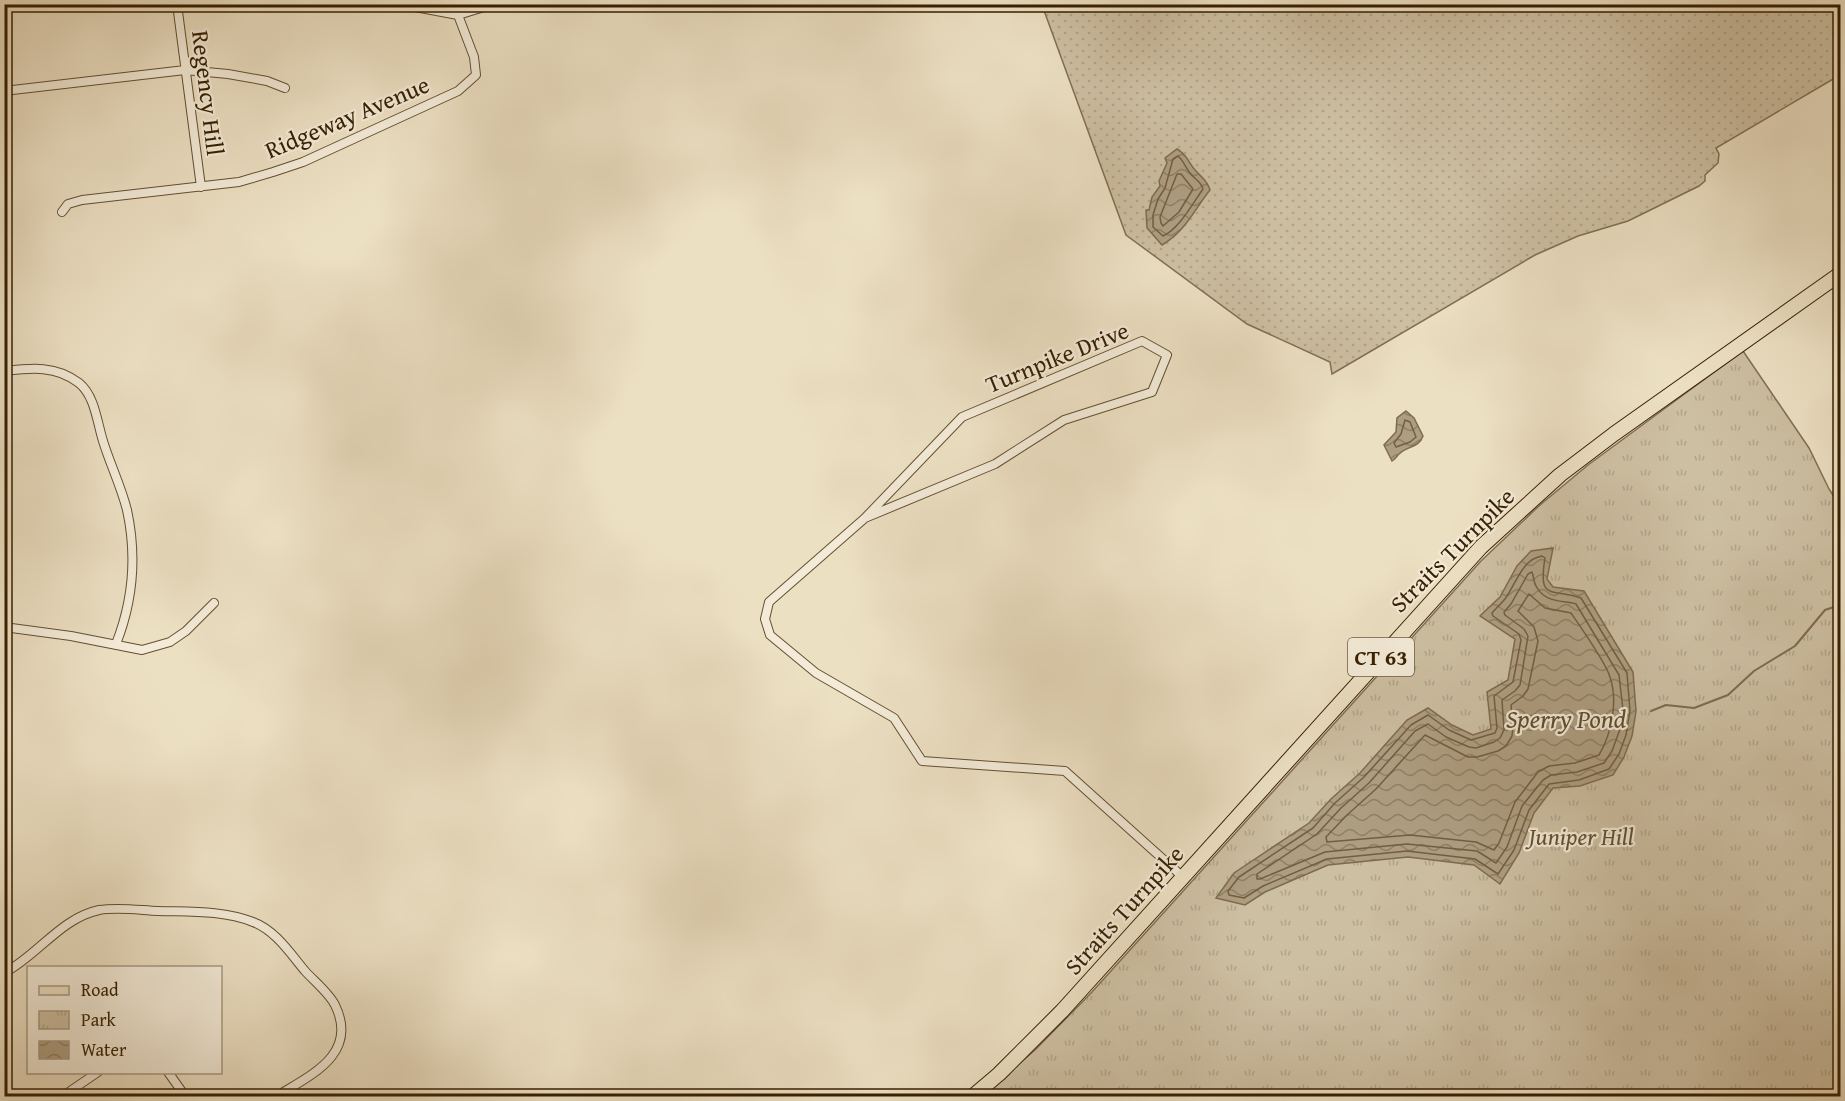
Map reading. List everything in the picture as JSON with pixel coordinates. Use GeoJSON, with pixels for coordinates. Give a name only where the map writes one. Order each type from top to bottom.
{"type":"FeatureCollection","features":[{"type":"Feature","properties":{"kind":"main road","name":"Straits Turnpike"},"geometry":{"type":"LineString","coordinates":[[973,1096],[999,1074],[1062,1011],[1481,547],[1560,475],[1614,434],[1840,274]]}},
{"type":"Feature","properties":{"kind":"street","name":"Regency Hill"},"geometry":{"type":"LineString","coordinates":[[177,4],[201,187]]}},
{"type":"Feature","properties":{"kind":"street"},"geometry":{"type":"LineString","coordinates":[[399,4],[458,15],[494,4]]}},
{"type":"Feature","properties":{"kind":"street","name":"Ridgeway Avenue"},"geometry":{"type":"LineString","coordinates":[[62,212],[68,204],[82,200],[239,182],[303,162],[458,91],[476,75],[474,57],[458,15]]}},
{"type":"Feature","properties":{"kind":"street"},"geometry":{"type":"LineString","coordinates":[[4,91],[185,70],[267,81],[285,88]]}},
{"type":"Feature","properties":{"kind":"street","name":"Turnpike Drive"},"geometry":{"type":"LineString","coordinates":[[865,518],[995,464],[1064,420],[1152,392],[1167,355],[1142,341],[962,417],[865,518],[769,602],[765,619],[770,635],[816,673],[894,718],[922,761],[1065,771],[1184,878]]}},
{"type":"Feature","properties":{"kind":"street"},"geometry":{"type":"LineString","coordinates":[[4,371],[34,367],[58,371],[79,383],[91,398],[103,442],[126,508],[133,552],[131,591],[116,644]]}},
{"type":"Feature","properties":{"kind":"street"},"geometry":{"type":"LineString","coordinates":[[4,507],[6,478]]}},
{"type":"Feature","properties":{"kind":"street"},"geometry":{"type":"LineString","coordinates":[[4,627],[142,650],[170,642],[186,631],[214,603]]}},
{"type":"Feature","properties":{"kind":"street"},"geometry":{"type":"LineString","coordinates":[[4,973],[77,919],[97,911],[116,908],[216,913],[255,923],[275,936],[334,1003],[341,1020],[341,1039],[335,1055],[319,1070],[277,1096]]}},
{"type":"Feature","properties":{"kind":"street"},"geometry":{"type":"LineString","coordinates":[[63,1096],[95,1074]]}},
{"type":"Feature","properties":{"kind":"street"},"geometry":{"type":"LineString","coordinates":[[169,1074],[185,1096]]}},
{"type":"Feature","properties":{"kind":"green space"},"geometry":{"type":"Polygon","coordinates":[[[1042,5],[1840,5],[1840,75],[1716,148],[1719,154],[1718,163],[1705,175],[1705,181],[1699,186],[1628,221],[1578,236],[1535,255],[1332,374],[1330,362],[1247,324],[1126,235],[1042,5]]]}},
{"type":"Feature","properties":{"kind":"green space","name":"Juniper Hill"},"geometry":{"type":"Polygon","coordinates":[[[1743,351],[1809,448],[1840,506],[1840,1096],[982,1096],[1035,1050],[1092,992],[1481,561],[1540,505],[1588,465],[1743,351]]]}},
{"type":"Feature","properties":{"kind":"water"},"geometry":{"type":"Polygon","coordinates":[[[1177,149],[1206,181],[1210,190],[1177,234],[1162,245],[1147,228],[1146,210],[1149,210],[1152,197],[1160,186],[1159,181],[1167,163],[1165,158],[1177,149]]]}},
{"type":"Feature","properties":{"kind":"water"},"geometry":{"type":"Polygon","coordinates":[[[1406,411],[1414,418],[1423,436],[1419,443],[1402,451],[1392,461],[1384,445],[1396,432],[1397,418],[1406,411]]]}},
{"type":"Feature","properties":{"kind":"water","name":"Sperry Pond"},"geometry":{"type":"Polygon","coordinates":[[[1553,548],[1547,579],[1553,587],[1584,591],[1633,672],[1636,711],[1632,736],[1624,757],[1613,775],[1580,786],[1553,788],[1534,813],[1519,853],[1500,884],[1474,865],[1408,857],[1328,865],[1265,892],[1245,905],[1216,898],[1234,873],[1309,823],[1360,773],[1407,720],[1428,708],[1452,725],[1473,735],[1491,729],[1487,692],[1508,680],[1515,639],[1480,616],[1500,597],[1517,566],[1531,551],[1553,548]]]}},
{"type":"Feature","properties":{"kind":"waterway"},"geometry":{"type":"LineString","coordinates":[[1651,711],[1666,705],[1694,708],[1728,695],[1754,671],[1795,646],[1825,610],[1840,608]]}}]}
